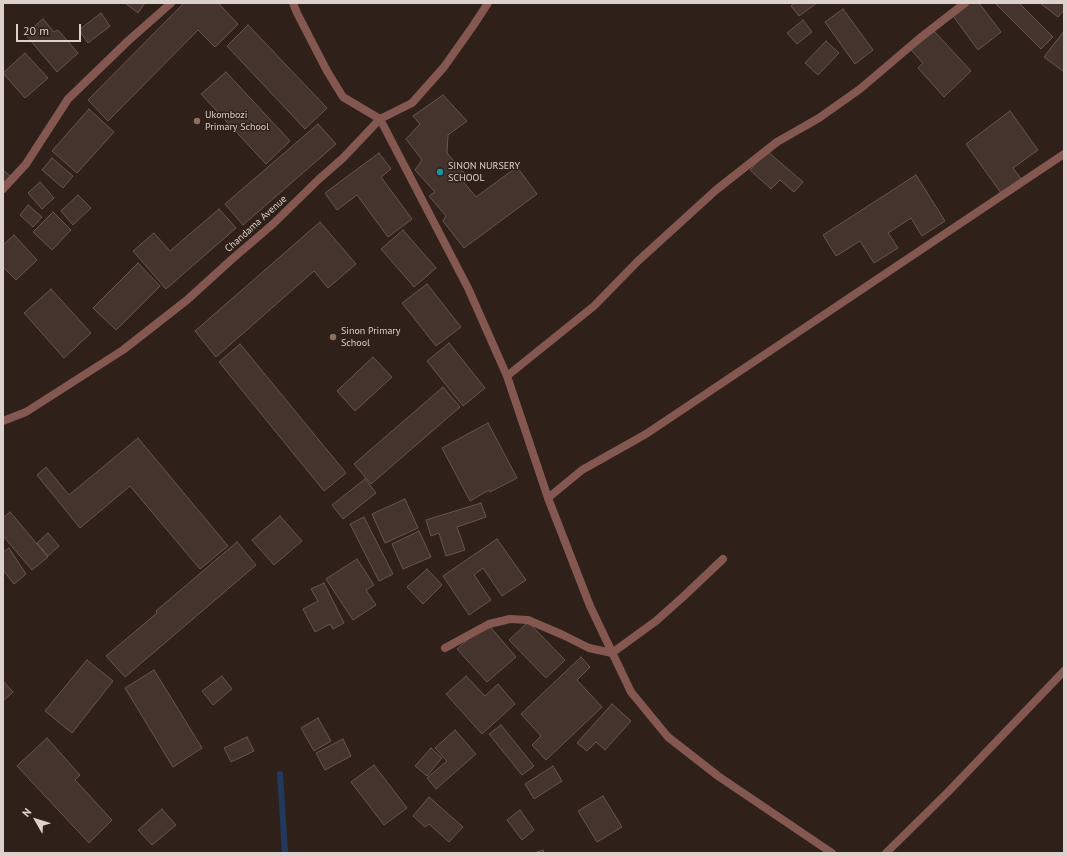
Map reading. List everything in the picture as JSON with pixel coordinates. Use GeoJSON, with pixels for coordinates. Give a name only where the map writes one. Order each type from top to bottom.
{"type":"FeatureCollection","features":[{"type":"Feature","properties":{"kind":"street"},"geometry":{"type":"LineString","coordinates":[[3,189],[26,164],[68,99],[128,41],[171,3]]}},
{"type":"Feature","properties":{"kind":"street"},"geometry":{"type":"LineString","coordinates":[[293,3],[327,71],[343,97],[380,119],[468,288],[507,376],[548,498],[590,606],[631,692],[668,736],[718,776],[832,853]]}},
{"type":"Feature","properties":{"kind":"street","name":"Chandama Avenue"},"geometry":{"type":"LineString","coordinates":[[3,421],[26,412],[117,354],[187,300],[273,224],[318,180],[344,158],[380,119],[412,103],[444,67],[488,3]]}},
{"type":"Feature","properties":{"kind":"street"},"geometry":{"type":"LineString","coordinates":[[507,376],[594,306],[638,261],[716,190],[777,142],[819,118],[860,89],[920,38],[965,3]]}},
{"type":"Feature","properties":{"kind":"street"},"geometry":{"type":"LineString","coordinates":[[548,498],[582,470],[646,434],[1064,154]]}},
{"type":"Feature","properties":{"kind":"street"},"geometry":{"type":"LineString","coordinates":[[445,648],[489,624],[510,619],[528,620],[589,648],[612,653],[656,621],[723,559]]}},
{"type":"Feature","properties":{"kind":"street"},"geometry":{"type":"LineString","coordinates":[[886,853],[948,792],[1064,671]]}},
{"type":"Feature","properties":{"kind":"building"},"geometry":{"type":"Polygon","coordinates":[[[125,3],[145,3],[138,13],[125,3]]]}},
{"type":"Feature","properties":{"kind":"building"},"geometry":{"type":"Polygon","coordinates":[[[184,3],[218,3],[238,24],[215,47],[198,30],[108,121],[88,100],[184,3]]]}},
{"type":"Feature","properties":{"kind":"building"},"geometry":{"type":"Polygon","coordinates":[[[795,3],[817,3],[799,16],[791,6],[795,3]]]}},
{"type":"Feature","properties":{"kind":"building"},"geometry":{"type":"Polygon","coordinates":[[[961,3],[979,3],[1001,32],[978,50],[950,12],[961,3]]]}},
{"type":"Feature","properties":{"kind":"building"},"geometry":{"type":"Polygon","coordinates":[[[995,3],[1019,3],[1053,37],[1041,49],[995,3]]]}},
{"type":"Feature","properties":{"kind":"building"},"geometry":{"type":"Polygon","coordinates":[[[1040,3],[1064,3],[1064,10],[1058,17],[1040,3]]]}},
{"type":"Feature","properties":{"kind":"building"},"geometry":{"type":"Polygon","coordinates":[[[843,9],[873,50],[855,64],[825,22],[843,9]]]}},
{"type":"Feature","properties":{"kind":"building"},"geometry":{"type":"Polygon","coordinates":[[[101,13],[110,26],[88,43],[79,30],[101,13]]]}},
{"type":"Feature","properties":{"kind":"building"},"geometry":{"type":"Polygon","coordinates":[[[43,19],[54,32],[58,30],[78,53],[57,72],[25,34],[43,19]]]}},
{"type":"Feature","properties":{"kind":"building"},"geometry":{"type":"Polygon","coordinates":[[[803,20],[812,32],[797,44],[787,33],[803,20]]]}},
{"type":"Feature","properties":{"kind":"building"},"geometry":{"type":"Polygon","coordinates":[[[248,25],[327,108],[305,129],[227,46],[248,25]]]}},
{"type":"Feature","properties":{"kind":"building"},"geometry":{"type":"Polygon","coordinates":[[[933,30],[971,71],[944,97],[918,68],[923,63],[911,50],[933,30]]]}},
{"type":"Feature","properties":{"kind":"building"},"geometry":{"type":"Polygon","coordinates":[[[1064,31],[1064,72],[1044,57],[1064,31]]]}},
{"type":"Feature","properties":{"kind":"building"},"geometry":{"type":"Polygon","coordinates":[[[826,41],[839,53],[818,75],[805,63],[826,41]]]}},
{"type":"Feature","properties":{"kind":"building"},"geometry":{"type":"Polygon","coordinates":[[[25,53],[48,78],[25,98],[3,73],[25,53]]]}},
{"type":"Feature","properties":{"kind":"building"},"geometry":{"type":"Polygon","coordinates":[[[226,72],[290,141],[266,164],[201,94],[226,72]]]}},
{"type":"Feature","properties":{"kind":"building","name":"SINON NURSERY SCHOOL"},"geometry":{"type":"Polygon","coordinates":[[[443,95],[467,121],[448,135],[447,153],[465,174],[461,179],[476,197],[517,167],[537,194],[464,248],[443,221],[446,216],[429,196],[435,192],[415,170],[422,160],[406,139],[420,124],[413,116],[443,95]]]}},
{"type":"Feature","properties":{"kind":"building"},"geometry":{"type":"Polygon","coordinates":[[[89,109],[114,132],[77,173],[52,151],[89,109]]]}},
{"type":"Feature","properties":{"kind":"building"},"geometry":{"type":"Polygon","coordinates":[[[1010,111],[1038,150],[1013,168],[1021,179],[1001,193],[966,144],[1010,111]]]}},
{"type":"Feature","properties":{"kind":"building"},"geometry":{"type":"Polygon","coordinates":[[[318,124],[336,144],[243,225],[225,204],[318,124]]]}},
{"type":"Feature","properties":{"kind":"building"},"geometry":{"type":"Polygon","coordinates":[[[767,151],[803,182],[794,192],[780,180],[771,189],[750,170],[767,151]]]}},
{"type":"Feature","properties":{"kind":"building"},"geometry":{"type":"Polygon","coordinates":[[[379,153],[391,169],[381,177],[412,219],[388,237],[357,195],[337,210],[325,193],[379,153]]]}},
{"type":"Feature","properties":{"kind":"building"},"geometry":{"type":"Polygon","coordinates":[[[52,158],[73,176],[63,188],[42,170],[52,158]]]}},
{"type":"Feature","properties":{"kind":"building"},"geometry":{"type":"Polygon","coordinates":[[[3,170],[10,176],[3,183],[3,170]]]}},
{"type":"Feature","properties":{"kind":"building"},"geometry":{"type":"Polygon","coordinates":[[[916,175],[945,221],[922,236],[911,218],[888,233],[898,248],[874,263],[860,241],[836,256],[823,235],[916,175]]]}},
{"type":"Feature","properties":{"kind":"building"},"geometry":{"type":"Polygon","coordinates":[[[40,182],[54,198],[42,209],[28,193],[40,182]]]}},
{"type":"Feature","properties":{"kind":"building"},"geometry":{"type":"Polygon","coordinates":[[[78,195],[91,208],[73,225],[61,211],[78,195]]]}},
{"type":"Feature","properties":{"kind":"building"},"geometry":{"type":"Polygon","coordinates":[[[28,205],[42,217],[33,227],[20,215],[28,205]]]}},
{"type":"Feature","properties":{"kind":"building"},"geometry":{"type":"Polygon","coordinates":[[[219,209],[236,228],[166,289],[133,251],[154,233],[170,251],[219,209]]]}},
{"type":"Feature","properties":{"kind":"building"},"geometry":{"type":"Polygon","coordinates":[[[53,212],[71,230],[52,250],[33,232],[53,212]]]}},
{"type":"Feature","properties":{"kind":"building"},"geometry":{"type":"Polygon","coordinates":[[[320,222],[356,264],[328,288],[314,271],[216,357],[195,331],[320,222]]]}},
{"type":"Feature","properties":{"kind":"building"},"geometry":{"type":"Polygon","coordinates":[[[403,230],[436,268],[414,287],[381,249],[403,230]]]}},
{"type":"Feature","properties":{"kind":"building"},"geometry":{"type":"Polygon","coordinates":[[[14,235],[37,260],[16,280],[3,267],[3,245],[14,235]]]}},
{"type":"Feature","properties":{"kind":"building"},"geometry":{"type":"Polygon","coordinates":[[[138,263],[160,286],[116,330],[93,308],[138,263]]]}},
{"type":"Feature","properties":{"kind":"building"},"geometry":{"type":"Polygon","coordinates":[[[427,284],[461,327],[436,346],[402,303],[427,284]]]}},
{"type":"Feature","properties":{"kind":"building"},"geometry":{"type":"Polygon","coordinates":[[[51,289],[91,333],[64,358],[24,313],[51,289]]]}},
{"type":"Feature","properties":{"kind":"building"},"geometry":{"type":"Polygon","coordinates":[[[449,343],[485,388],[463,406],[427,361],[449,343]]]}},
{"type":"Feature","properties":{"kind":"building"},"geometry":{"type":"Polygon","coordinates":[[[240,344],[346,473],[324,491],[219,362],[240,344]]]}},
{"type":"Feature","properties":{"kind":"building"},"geometry":{"type":"Polygon","coordinates":[[[373,357],[392,377],[355,411],[337,391],[373,357]]]}},
{"type":"Feature","properties":{"kind":"building"},"geometry":{"type":"Polygon","coordinates":[[[443,387],[460,407],[371,484],[354,464],[443,387]]]}},
{"type":"Feature","properties":{"kind":"building"},"geometry":{"type":"Polygon","coordinates":[[[488,423],[517,478],[490,492],[489,490],[470,501],[442,448],[488,423]]]}},
{"type":"Feature","properties":{"kind":"building"},"geometry":{"type":"Polygon","coordinates":[[[138,438],[228,546],[200,569],[130,486],[80,528],[37,475],[46,467],[69,495],[138,438]]]}},
{"type":"Feature","properties":{"kind":"building"},"geometry":{"type":"Polygon","coordinates":[[[365,479],[376,493],[343,519],[332,505],[365,479]]]}},
{"type":"Feature","properties":{"kind":"building"},"geometry":{"type":"Polygon","coordinates":[[[405,499],[418,528],[385,543],[372,514],[405,499]]]}},
{"type":"Feature","properties":{"kind":"building"},"geometry":{"type":"Polygon","coordinates":[[[481,503],[486,517],[457,527],[465,550],[446,556],[439,533],[431,536],[426,520],[481,503]]]}},
{"type":"Feature","properties":{"kind":"building"},"geometry":{"type":"Polygon","coordinates":[[[10,512],[48,557],[32,570],[3,536],[3,518],[10,512]]]}},
{"type":"Feature","properties":{"kind":"building"},"geometry":{"type":"Polygon","coordinates":[[[280,516],[302,541],[274,565],[252,540],[280,516]]]}},
{"type":"Feature","properties":{"kind":"building"},"geometry":{"type":"Polygon","coordinates":[[[364,517],[393,574],[379,581],[350,524],[364,517]]]}},
{"type":"Feature","properties":{"kind":"building"},"geometry":{"type":"Polygon","coordinates":[[[419,531],[431,557],[403,569],[392,544],[419,531]]]}},
{"type":"Feature","properties":{"kind":"building"},"geometry":{"type":"Polygon","coordinates":[[[48,533],[59,546],[48,556],[37,543],[48,533]]]}},
{"type":"Feature","properties":{"kind":"building"},"geometry":{"type":"Polygon","coordinates":[[[497,539],[526,580],[502,596],[483,568],[474,575],[491,600],[469,615],[443,576],[497,539]]]}},
{"type":"Feature","properties":{"kind":"building"},"geometry":{"type":"Polygon","coordinates":[[[237,542],[256,565],[125,677],[106,656],[237,542]]]}},
{"type":"Feature","properties":{"kind":"building"},"geometry":{"type":"Polygon","coordinates":[[[9,548],[26,574],[14,584],[3,570],[3,552],[9,548]]]}},
{"type":"Feature","properties":{"kind":"building"},"geometry":{"type":"Polygon","coordinates":[[[357,559],[374,585],[366,590],[376,605],[353,620],[326,579],[357,559]]]}},
{"type":"Feature","properties":{"kind":"building"},"geometry":{"type":"Polygon","coordinates":[[[427,569],[442,585],[423,604],[407,587],[427,569]]]}},
{"type":"Feature","properties":{"kind":"building"},"geometry":{"type":"Polygon","coordinates":[[[324,583],[344,623],[333,629],[330,624],[315,632],[303,609],[318,601],[311,589],[324,583]]]}},
{"type":"Feature","properties":{"kind":"building"},"geometry":{"type":"Polygon","coordinates":[[[528,622],[565,660],[546,678],[509,640],[528,622]]]}},
{"type":"Feature","properties":{"kind":"building"},"geometry":{"type":"Polygon","coordinates":[[[487,623],[516,657],[487,682],[457,649],[487,623]]]}},
{"type":"Feature","properties":{"kind":"building"},"geometry":{"type":"Polygon","coordinates":[[[581,657],[590,667],[577,680],[602,707],[546,760],[532,745],[541,736],[521,714],[581,657]]]}},
{"type":"Feature","properties":{"kind":"building"},"geometry":{"type":"Polygon","coordinates":[[[87,660],[113,681],[72,733],[45,711],[87,660]]]}},
{"type":"Feature","properties":{"kind":"building"},"geometry":{"type":"Polygon","coordinates":[[[154,670],[202,748],[173,767],[125,688],[154,670]]]}},
{"type":"Feature","properties":{"kind":"building"},"geometry":{"type":"Polygon","coordinates":[[[222,676],[232,689],[213,705],[202,691],[222,676]]]}},
{"type":"Feature","properties":{"kind":"building"},"geometry":{"type":"Polygon","coordinates":[[[466,676],[485,696],[498,684],[515,704],[482,734],[446,694],[466,676]]]}},
{"type":"Feature","properties":{"kind":"building"},"geometry":{"type":"Polygon","coordinates":[[[3,681],[13,692],[3,701],[3,681]]]}},
{"type":"Feature","properties":{"kind":"building"},"geometry":{"type":"Polygon","coordinates":[[[612,704],[631,721],[605,750],[596,742],[587,751],[577,743],[612,704]]]}},
{"type":"Feature","properties":{"kind":"building"},"geometry":{"type":"Polygon","coordinates":[[[318,718],[331,741],[314,751],[301,728],[318,718]]]}},
{"type":"Feature","properties":{"kind":"building"},"geometry":{"type":"Polygon","coordinates":[[[501,725],[534,766],[522,775],[489,734],[501,725]]]}},
{"type":"Feature","properties":{"kind":"building"},"geometry":{"type":"Polygon","coordinates":[[[455,730],[476,754],[436,789],[427,778],[447,761],[435,748],[455,730]]]}},
{"type":"Feature","properties":{"kind":"building"},"geometry":{"type":"Polygon","coordinates":[[[247,737],[254,751],[231,762],[224,748],[247,737]]]}},
{"type":"Feature","properties":{"kind":"building"},"geometry":{"type":"Polygon","coordinates":[[[47,738],[80,775],[75,780],[112,820],[89,843],[17,766],[47,738]]]}},
{"type":"Feature","properties":{"kind":"building"},"geometry":{"type":"Polygon","coordinates":[[[343,739],[351,756],[325,770],[316,753],[343,739]]]}},
{"type":"Feature","properties":{"kind":"building"},"geometry":{"type":"Polygon","coordinates":[[[431,748],[442,758],[427,776],[415,766],[431,748]]]}},
{"type":"Feature","properties":{"kind":"building"},"geometry":{"type":"Polygon","coordinates":[[[374,765],[407,808],[384,825],[351,782],[374,765]]]}},
{"type":"Feature","properties":{"kind":"building"},"geometry":{"type":"Polygon","coordinates":[[[553,766],[562,781],[534,799],[525,784],[553,766]]]}},
{"type":"Feature","properties":{"kind":"building"},"geometry":{"type":"Polygon","coordinates":[[[603,796],[622,827],[597,842],[578,811],[603,796]]]}},
{"type":"Feature","properties":{"kind":"building"},"geometry":{"type":"Polygon","coordinates":[[[429,797],[463,827],[449,842],[429,824],[425,827],[413,816],[429,797]]]}},
{"type":"Feature","properties":{"kind":"building"},"geometry":{"type":"Polygon","coordinates":[[[162,809],[176,825],[152,845],[138,830],[162,809]]]}},
{"type":"Feature","properties":{"kind":"building"},"geometry":{"type":"Polygon","coordinates":[[[520,810],[534,830],[522,840],[507,820],[520,810]]]}},
{"type":"Feature","properties":{"kind":"building"},"geometry":{"type":"Polygon","coordinates":[[[543,850],[544,853],[534,853],[543,850]]]}},
{"type":"Feature","properties":{"kind":"waterway"},"geometry":{"type":"LineString","coordinates":[[280,774],[285,853]]}},
{"type":"Feature","properties":{"kind":"place","name":"Ukombozi Primary School"},"geometry":{"type":"Point","coordinates":[197,121]}},
{"type":"Feature","properties":{"kind":"place","name":"SINON NURSERY SCHOOL"},"geometry":{"type":"Point","coordinates":[440,172]}},
{"type":"Feature","properties":{"kind":"place","name":"Sinon Primary School"},"geometry":{"type":"Point","coordinates":[333,337]}}]}
